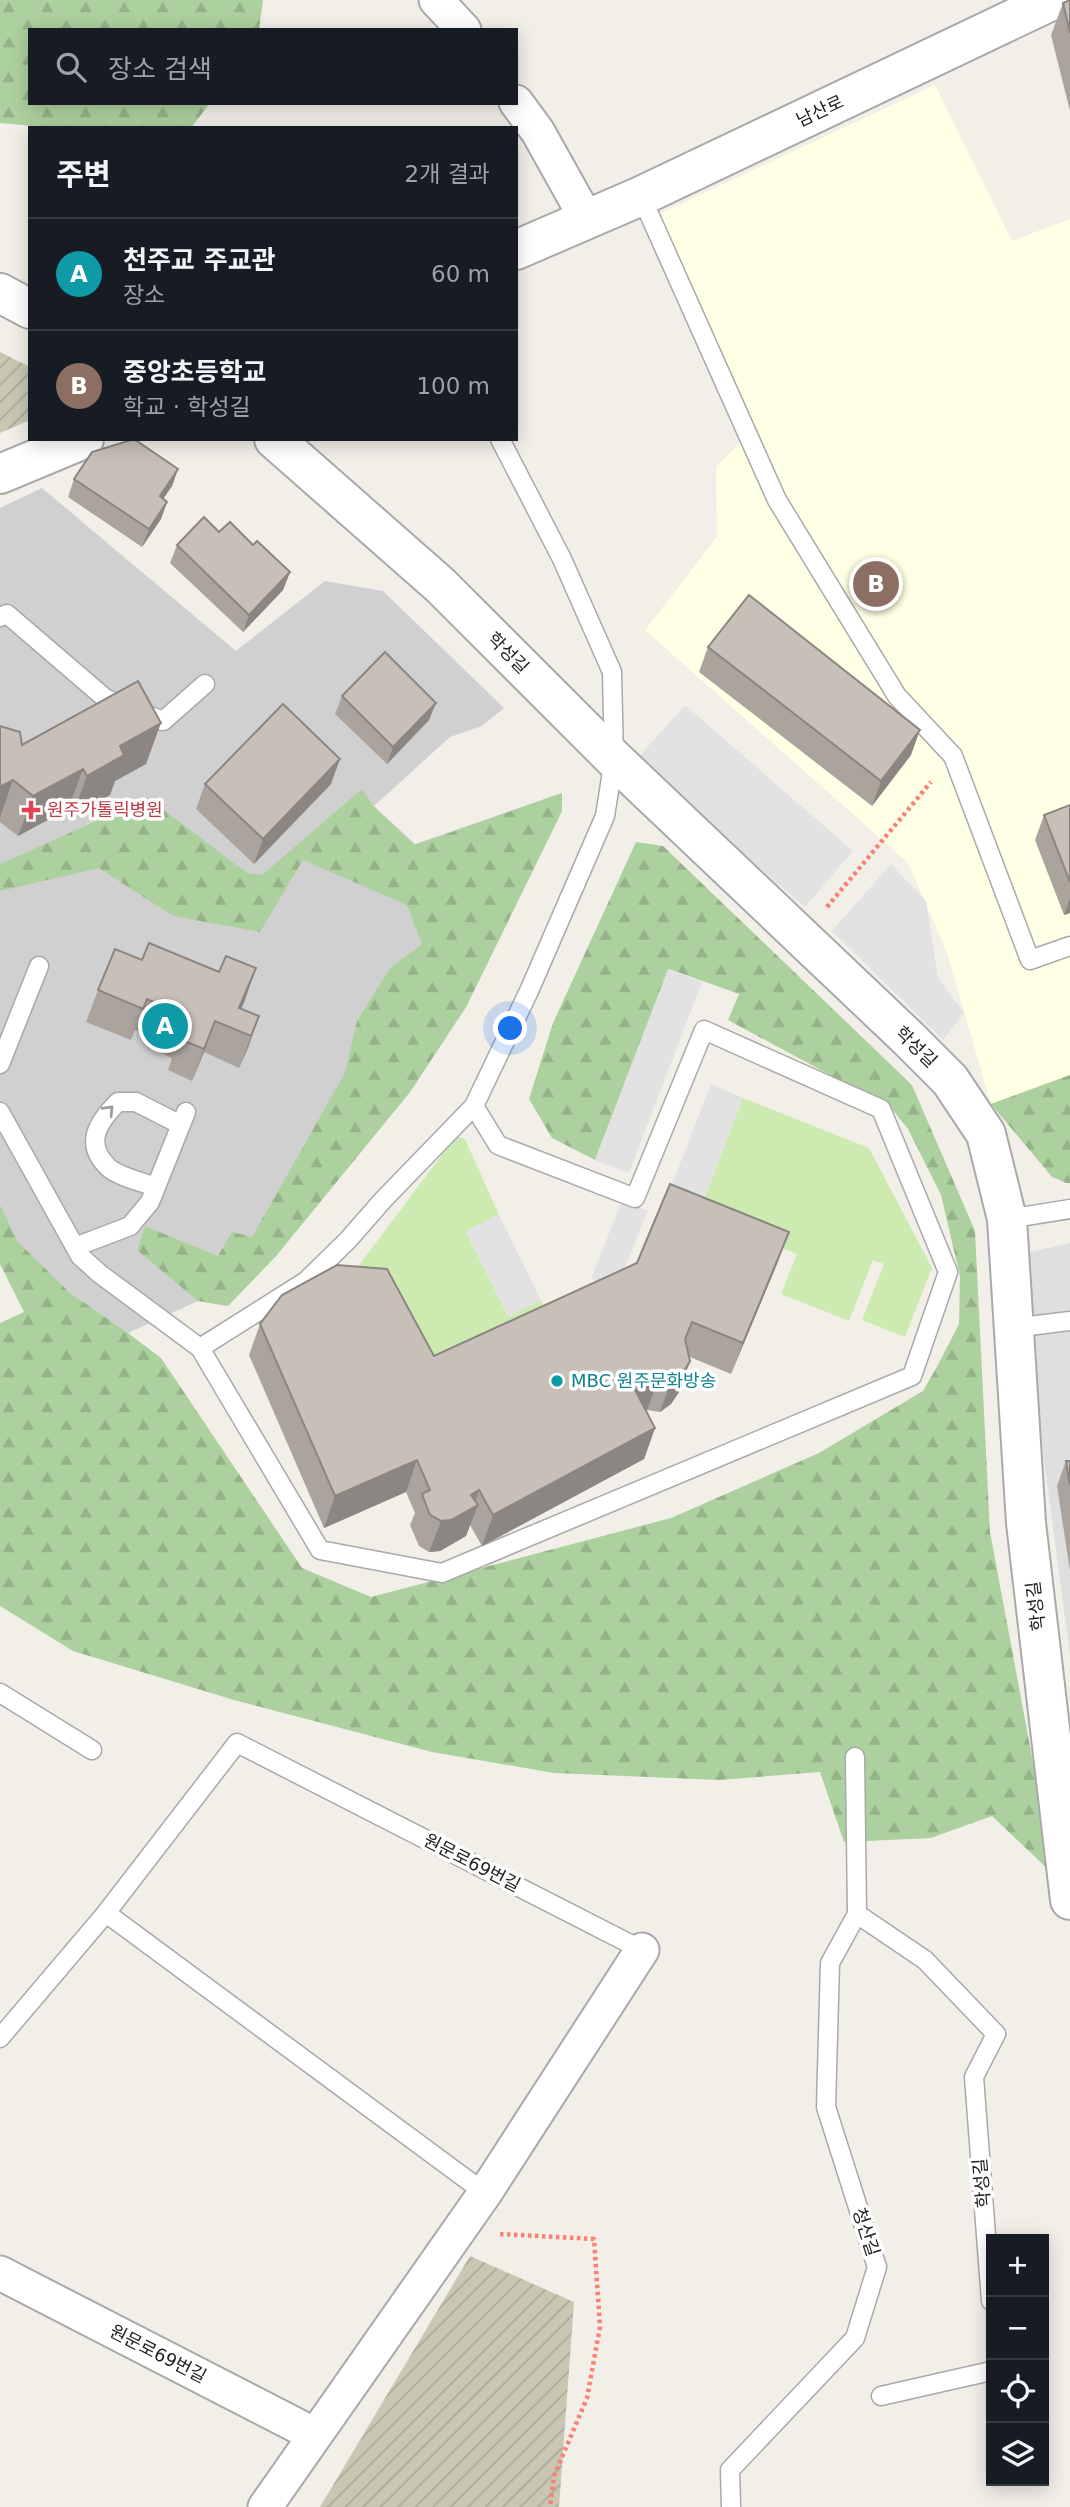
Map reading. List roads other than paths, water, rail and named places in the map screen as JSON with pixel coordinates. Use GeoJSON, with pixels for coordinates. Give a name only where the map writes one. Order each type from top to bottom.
{"type":"FeatureCollection","features":[{"type":"Feature","properties":{"kind":"street"},"geometry":{"type":"LineString","coordinates":[[436,0],[462,28]]}},
{"type":"Feature","properties":{"kind":"street","name":"남산로"},"geometry":{"type":"LineString","coordinates":[[518,249],[641,195],[1053,0]]}},
{"type":"Feature","properties":{"kind":"street"},"geometry":{"type":"LineString","coordinates":[[518,105],[538,132],[586,218]]}},
{"type":"Feature","properties":{"kind":"street"},"geometry":{"type":"LineString","coordinates":[[0,293],[28,308]]}},
{"type":"Feature","properties":{"kind":"street"},"geometry":{"type":"LineString","coordinates":[[0,474],[79,441]]}},
{"type":"Feature","properties":{"kind":"street","name":"학성길"},"geometry":{"type":"LineString","coordinates":[[276,441],[440,585],[614,759],[950,1080],[986,1134],[1007,1219],[1026,1523],[1070,1900]]}},
{"type":"Feature","properties":{"kind":"street","name":"원문로69번길"},"geometry":{"type":"LineString","coordinates":[[265,2507],[485,2193],[642,1950]]}},
{"type":"Feature","properties":{"kind":"street","name":"원문로69번길"},"geometry":{"type":"LineString","coordinates":[[0,2273],[315,2435]]}},
{"type":"Feature","properties":{"kind":"lane"},"geometry":{"type":"LineString","coordinates":[[641,195],[777,500],[897,696],[953,756],[1030,960],[1070,946]]}},
{"type":"Feature","properties":{"kind":"lane"},"geometry":{"type":"LineString","coordinates":[[200,1348],[306,1281],[474,1106],[530,992],[605,816],[614,759],[612,672],[562,559],[501,441]]}},
{"type":"Feature","properties":{"kind":"lane"},"geometry":{"type":"LineString","coordinates":[[0,617],[7,614],[106,699],[163,721],[205,684]]}},
{"type":"Feature","properties":{"kind":"lane"},"geometry":{"type":"LineString","coordinates":[[0,1063],[39,966]]}},
{"type":"Feature","properties":{"kind":"lane"},"geometry":{"type":"LineString","coordinates":[[0,1112],[80,1256],[100,1275],[200,1348],[320,1550],[442,1573],[912,1376],[948,1272],[881,1109],[704,1030],[635,1198],[498,1145],[474,1106]]}},
{"type":"Feature","properties":{"kind":"lane"},"geometry":{"type":"LineString","coordinates":[[75,1247],[130,1226],[150,1202],[156,1187],[183,1119],[136,1102],[117,1102],[102,1117],[95,1130],[97,1152],[111,1169],[156,1187]]}},
{"type":"Feature","properties":{"kind":"lane"},"geometry":{"type":"LineString","coordinates":[[1007,1219],[1070,1209]]}},
{"type":"Feature","properties":{"kind":"lane"},"geometry":{"type":"LineString","coordinates":[[1013,1328],[1070,1321]]}},
{"type":"Feature","properties":{"kind":"lane"},"geometry":{"type":"LineString","coordinates":[[0,1693],[92,1750]]}},
{"type":"Feature","properties":{"kind":"lane","name":"원문로69번길"},"geometry":{"type":"LineString","coordinates":[[0,2038],[106,1913],[237,1743],[642,1950]]}},
{"type":"Feature","properties":{"kind":"lane"},"geometry":{"type":"LineString","coordinates":[[855,1757],[857,1914]]}},
{"type":"Feature","properties":{"kind":"lane"},"geometry":{"type":"LineString","coordinates":[[106,1913],[485,2193]]}},
{"type":"Feature","properties":{"kind":"lane","name":"학성길"},"geometry":{"type":"LineString","coordinates":[[857,1914],[925,1960],[996,2034],[974,2077],[991,2297]]}},
{"type":"Feature","properties":{"kind":"lane","name":"청산길"},"geometry":{"type":"LineString","coordinates":[[730,2507],[730,2470],[855,2338],[877,2267],[826,2107],[830,1963],[857,1914]]}},
{"type":"Feature","properties":{"kind":"lane"},"geometry":{"type":"LineString","coordinates":[[881,2396],[986,2372]]}},
{"type":"Feature","properties":{"kind":"place","name":"중앙초등학교"},"geometry":{"type":"Point","coordinates":[876,584]}},
{"type":"Feature","properties":{"kind":"place","name":"원주가톨릭병원"},"geometry":{"type":"Point","coordinates":[31,810]}},
{"type":"Feature","properties":{"kind":"place","name":"천주교 주교관"},"geometry":{"type":"Point","coordinates":[165,1026]}},
{"type":"Feature","properties":{"kind":"place","name":"MBC 원주문화방송"},"geometry":{"type":"Point","coordinates":[557,1381]}}]}
